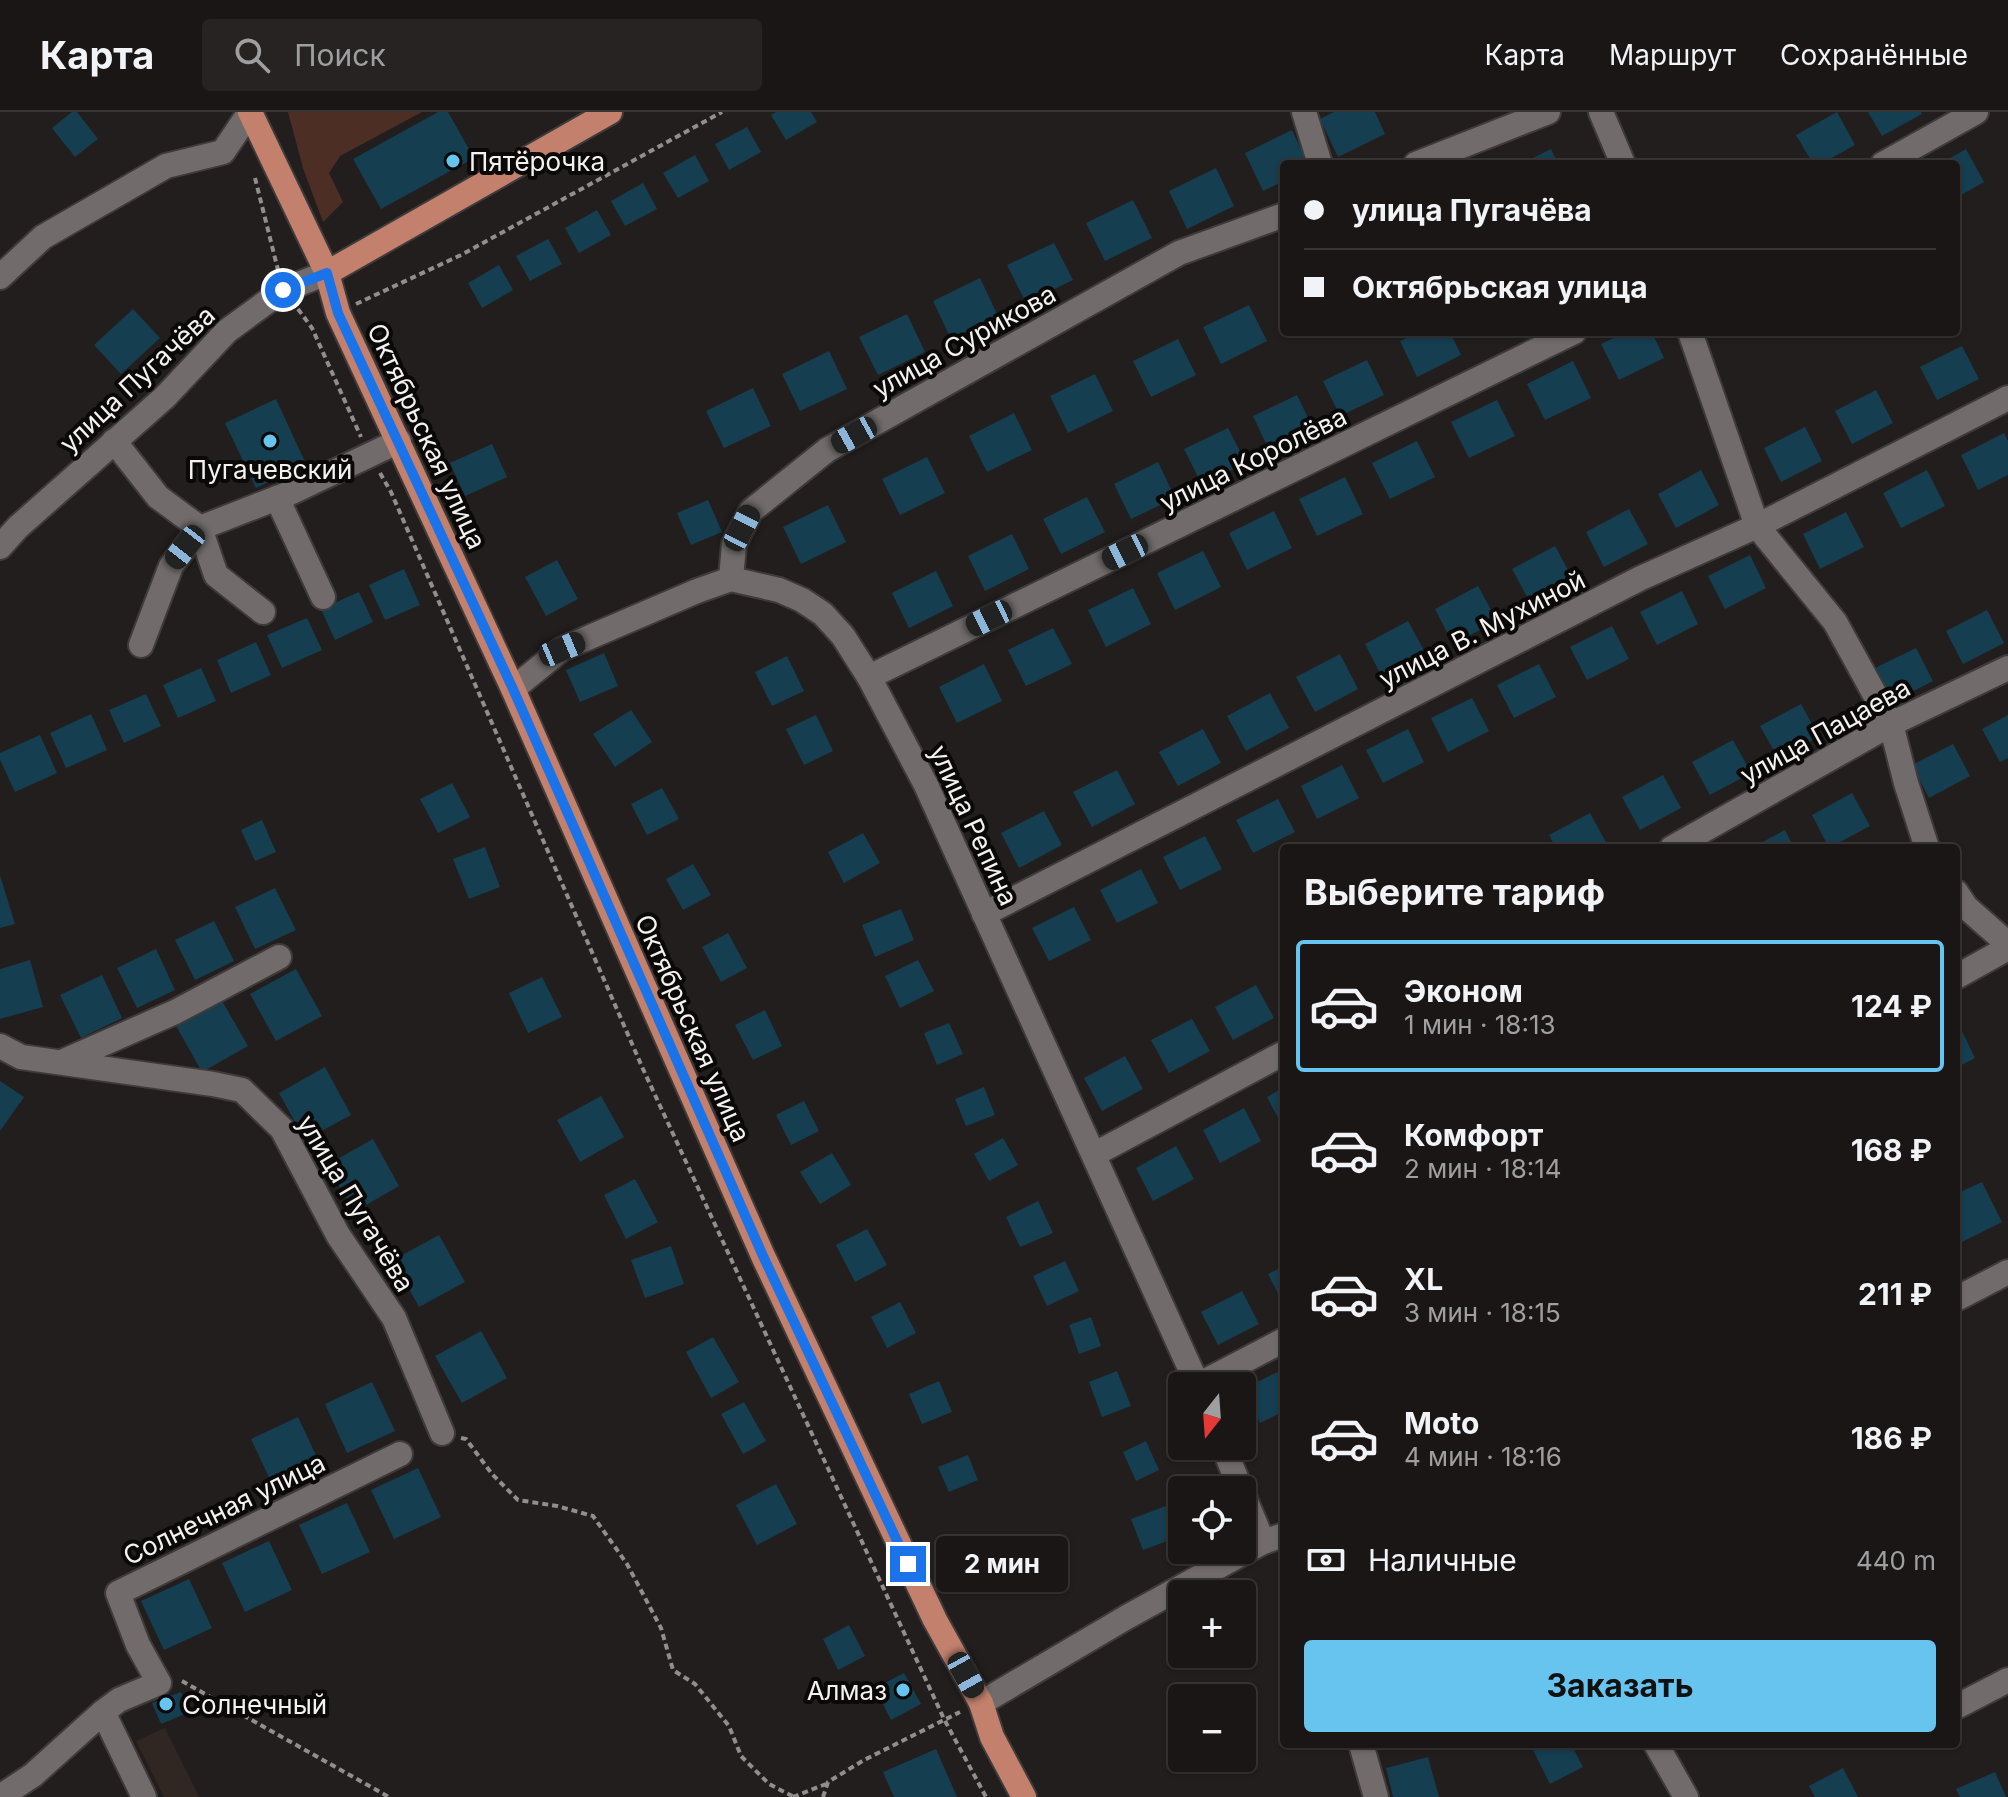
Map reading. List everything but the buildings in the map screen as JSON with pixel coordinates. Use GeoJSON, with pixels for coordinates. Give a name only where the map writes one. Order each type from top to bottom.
{"type":"FeatureCollection","features":[{"type":"Feature","properties":{"kind":"main road","name":"Октябрьская улица"},"geometry":{"type":"LineString","coordinates":[[250,112],[327,273],[338,313],[513,689],[763,1256],[935,1620],[981,1703],[992,1737],[1024,1797]]}},
{"type":"Feature","properties":{"kind":"main road"},"geometry":{"type":"LineString","coordinates":[[327,273],[610,112]]}},
{"type":"Feature","properties":{"kind":"street"},"geometry":{"type":"LineString","coordinates":[[0,277],[43,237],[166,166],[223,152],[250,112]]}},
{"type":"Feature","properties":{"kind":"street"},"geometry":{"type":"LineString","coordinates":[[1304,112],[1319,160]]}},
{"type":"Feature","properties":{"kind":"street"},"geometry":{"type":"LineString","coordinates":[[1426,160],[1548,112]]}},
{"type":"Feature","properties":{"kind":"street"},"geometry":{"type":"LineString","coordinates":[[1601,112],[1621,160]]}},
{"type":"Feature","properties":{"kind":"street"},"geometry":{"type":"LineString","coordinates":[[1890,160],[1976,112]]}},
{"type":"Feature","properties":{"kind":"street","name":"улица Сурикова"},"geometry":{"type":"LineString","coordinates":[[731,579],[734,544],[751,511],[827,450],[1179,253],[1280,216]]}},
{"type":"Feature","properties":{"kind":"street","name":"улица Пугачёва"},"geometry":{"type":"LineString","coordinates":[[0,547],[18,527],[165,397],[227,331],[283,290],[327,273]]}},
{"type":"Feature","properties":{"kind":"street","name":"улица Королёва"},"geometry":{"type":"LineString","coordinates":[[869,677],[1566,336]]}},
{"type":"Feature","properties":{"kind":"street"},"geometry":{"type":"LineString","coordinates":[[1691,336],[1757,526],[1835,622],[1891,724],[1926,844]]}},
{"type":"Feature","properties":{"kind":"street","name":"улица В. Мухиной"},"geometry":{"type":"LineString","coordinates":[[984,914],[1641,578],[1757,526],[2008,398]]}},
{"type":"Feature","properties":{"kind":"street"},"geometry":{"type":"LineString","coordinates":[[114,441],[158,497],[200,528],[216,575],[263,612]]}},
{"type":"Feature","properties":{"kind":"street"},"geometry":{"type":"LineString","coordinates":[[141,645],[171,566],[200,528],[277,498],[399,441]]}},
{"type":"Feature","properties":{"kind":"street"},"geometry":{"type":"LineString","coordinates":[[277,498],[323,597]]}},
{"type":"Feature","properties":{"kind":"street"},"geometry":{"type":"LineString","coordinates":[[513,689],[562,649],[731,579]]}},
{"type":"Feature","properties":{"kind":"street","name":"улица Репина"},"geometry":{"type":"LineString","coordinates":[[731,579],[779,590],[823,614],[843,636],[869,677],[926,785],[1192,1372]]}},
{"type":"Feature","properties":{"kind":"street","name":"улица Пацаева"},"geometry":{"type":"LineString","coordinates":[[1679,844],[1891,724],[2008,668]]}},
{"type":"Feature","properties":{"kind":"street"},"geometry":{"type":"LineString","coordinates":[[1960,898],[2008,946],[1960,975]]}},
{"type":"Feature","properties":{"kind":"street","name":"улица Пугачёва"},"geometry":{"type":"LineString","coordinates":[[64,1061],[175,1012],[279,957]]}},
{"type":"Feature","properties":{"kind":"street","name":"улица Пугачёва"},"geometry":{"type":"LineString","coordinates":[[0,1046],[21,1057],[242,1090],[282,1129],[338,1235],[394,1318],[442,1433]]}},
{"type":"Feature","properties":{"kind":"street"},"geometry":{"type":"LineString","coordinates":[[1095,1154],[1280,1055]]}},
{"type":"Feature","properties":{"kind":"street"},"geometry":{"type":"LineString","coordinates":[[1960,1297],[2008,1272]]}},
{"type":"Feature","properties":{"kind":"street"},"geometry":{"type":"LineString","coordinates":[[1223,1372],[1280,1342]]}},
{"type":"Feature","properties":{"kind":"street","name":"Солнечная улица"},"geometry":{"type":"LineString","coordinates":[[159,1683],[138,1645],[118,1593],[400,1454]]}},
{"type":"Feature","properties":{"kind":"street"},"geometry":{"type":"LineString","coordinates":[[981,1703],[1127,1617],[1273,1538],[1256,1512]]}},
{"type":"Feature","properties":{"kind":"street"},"geometry":{"type":"LineString","coordinates":[[1960,1705],[2008,1680]]}},
{"type":"Feature","properties":{"kind":"street"},"geometry":{"type":"LineString","coordinates":[[0,1797],[33,1775],[119,1700],[159,1683]]}},
{"type":"Feature","properties":{"kind":"street"},"geometry":{"type":"LineString","coordinates":[[103,1712],[144,1797]]}},
{"type":"Feature","properties":{"kind":"street"},"geometry":{"type":"LineString","coordinates":[[1362,1748],[1376,1797]]}},
{"type":"Feature","properties":{"kind":"street"},"geometry":{"type":"LineString","coordinates":[[1658,1748],[1686,1797]]}},
{"type":"Feature","properties":{"kind":"path"},"geometry":{"type":"LineString","coordinates":[[338,313],[461,255],[722,112]]}},
{"type":"Feature","properties":{"kind":"path"},"geometry":{"type":"LineString","coordinates":[[254,175],[283,290],[312,328],[370,456],[391,492],[643,1069],[944,1719],[986,1797]]}},
{"type":"Feature","properties":{"kind":"path"},"geometry":{"type":"LineString","coordinates":[[442,1433],[466,1439],[492,1474],[518,1500],[593,1516],[627,1564],[661,1628],[673,1670],[695,1684],[729,1726],[741,1756],[769,1784],[794,1797],[981,1703]]}},
{"type":"Feature","properties":{"kind":"path"},"geometry":{"type":"LineString","coordinates":[[159,1683],[179,1680],[389,1797]]}},
{"type":"Feature","properties":{"kind":"path"},"geometry":{"type":"LineString","coordinates":[[823,1797],[828,1782]]}},
{"type":"Feature","properties":{"kind":"shaded area"},"geometry":{"type":"Polygon","coordinates":[[[288,112],[422,112],[340,156],[329,173],[343,202],[323,222],[303,168],[288,112]]]}},
{"type":"Feature","properties":{"kind":"shaded area"},"geometry":{"type":"Polygon","coordinates":[[[165,1728],[199,1797],[164,1797],[136,1741],[165,1728]]]}},
{"type":"Feature","properties":{"kind":"place","name":"Пятёрочка"},"geometry":{"type":"Point","coordinates":[453,161]}},
{"type":"Feature","properties":{"kind":"place","name":"Пугачевский"},"geometry":{"type":"Point","coordinates":[270,441]}},
{"type":"Feature","properties":{"kind":"place","name":"Алмаз"},"geometry":{"type":"Point","coordinates":[903,1690]}},
{"type":"Feature","properties":{"kind":"place","name":"Солнечный"},"geometry":{"type":"Point","coordinates":[166,1704]}},
{"type":"Feature","properties":{"kind":"route"},"geometry":{"type":"LineString","coordinates":[[283,290],[327,273],[338,313],[513,689],[763,1256],[908,1564]]}}]}
